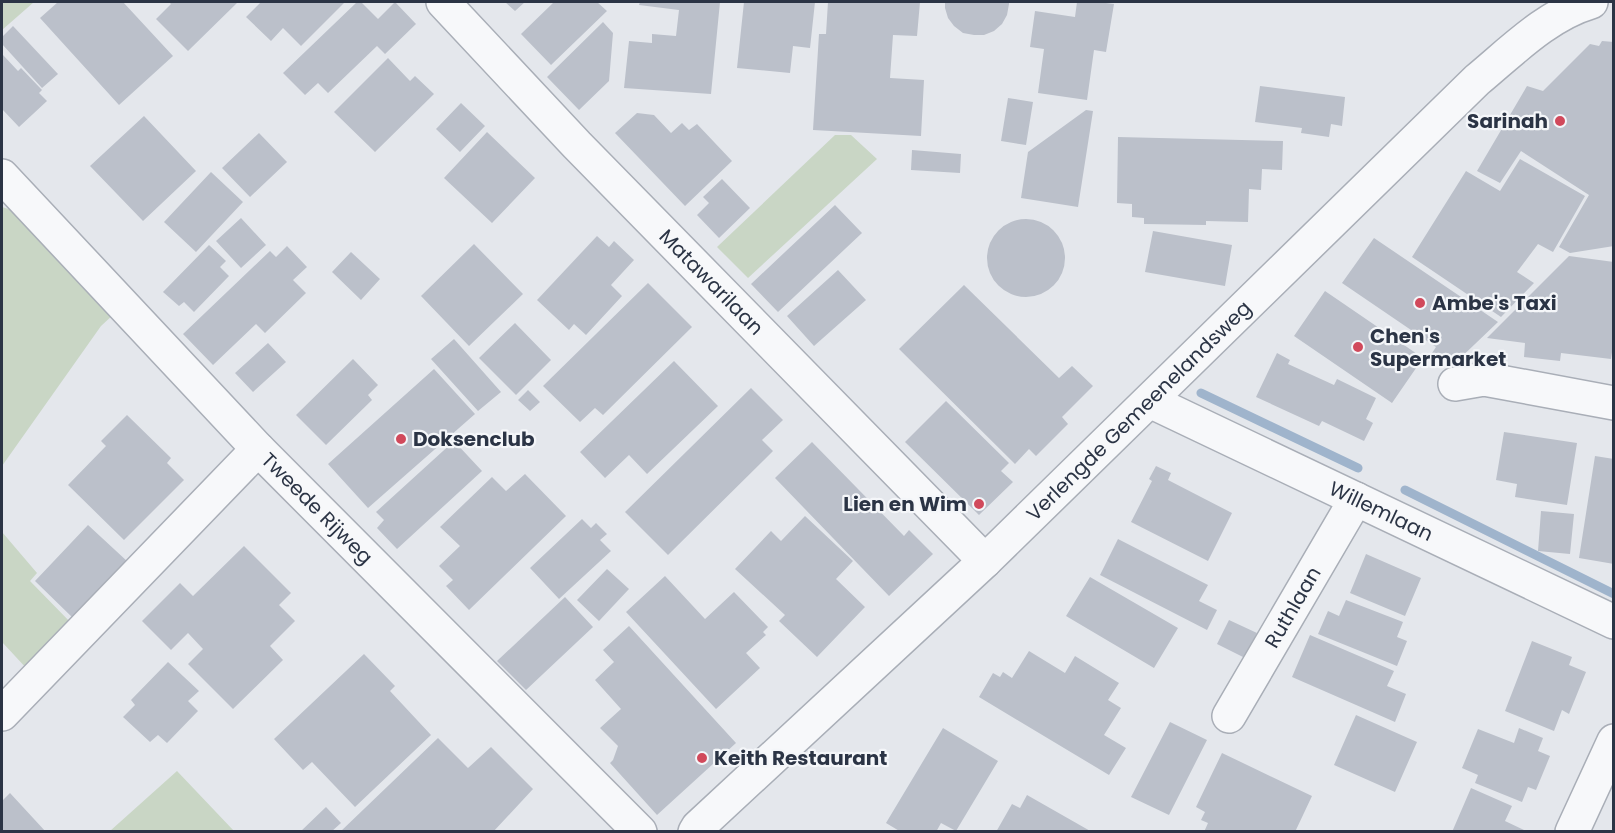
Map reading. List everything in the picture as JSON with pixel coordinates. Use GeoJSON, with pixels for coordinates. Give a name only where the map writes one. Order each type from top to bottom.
{"type":"FeatureCollection","features":[{"type":"Feature","properties":{"kind":"street","name":"Matawarilaan"},"geometry":{"type":"LineString","coordinates":[[443,2],[577,145],[985,561]]}},
{"type":"Feature","properties":{"kind":"street","name":"Verlengde Gemeenelandsweg"},"geometry":{"type":"LineString","coordinates":[[695,831],[985,561],[1477,80],[1538,29],[1580,5],[1591,2]]}},
{"type":"Feature","properties":{"kind":"street","name":"Tweede Rijweg"},"geometry":{"type":"LineString","coordinates":[[4,182],[258,449],[640,831]]}},
{"type":"Feature","properties":{"kind":"street"},"geometry":{"type":"LineString","coordinates":[[1455,384],[1484,379],[1614,404]]}},
{"type":"Feature","properties":{"kind":"street","name":"Willemlaan"},"geometry":{"type":"LineString","coordinates":[[1150,401],[1614,622]]}},
{"type":"Feature","properties":{"kind":"street"},"geometry":{"type":"LineString","coordinates":[[2,714],[258,449]]}},
{"type":"Feature","properties":{"kind":"street","name":"Ruthlaan"},"geometry":{"type":"LineString","coordinates":[[1229,716],[1356,499]]}},
{"type":"Feature","properties":{"kind":"street"},"geometry":{"type":"LineString","coordinates":[[1572,831],[1614,741]]}},
{"type":"Feature","properties":{"kind":"green space"},"geometry":{"type":"Polygon","coordinates":[[[2,2],[34,2],[2,30],[2,2]]]}},
{"type":"Feature","properties":{"kind":"green space"},"geometry":{"type":"Polygon","coordinates":[[[835,135],[851,135],[877,159],[748,278],[717,247],[835,135]]]}},
{"type":"Feature","properties":{"kind":"green space"},"geometry":{"type":"Polygon","coordinates":[[[2,207],[15,211],[114,314],[101,326],[2,466],[2,207]]]}},
{"type":"Feature","properties":{"kind":"green space"},"geometry":{"type":"Polygon","coordinates":[[[2,532],[37,573],[30,581],[74,626],[28,670],[2,642],[2,532]]]}},
{"type":"Feature","properties":{"kind":"green space"},"geometry":{"type":"Polygon","coordinates":[[[177,771],[234,831],[110,831],[177,771]]]}},
{"type":"Feature","properties":{"kind":"building"},"geometry":{"type":"Polygon","coordinates":[[[58,2],[123,2],[173,56],[119,105],[40,18],[58,2]]]}},
{"type":"Feature","properties":{"kind":"building"},"geometry":{"type":"Polygon","coordinates":[[[169,2],[238,2],[188,51],[156,19],[171,4],[169,2]]]}},
{"type":"Feature","properties":{"kind":"building"},"geometry":{"type":"Polygon","coordinates":[[[261,2],[345,2],[301,46],[283,28],[271,41],[246,17],[261,2]]]}},
{"type":"Feature","properties":{"kind":"building"},"geometry":{"type":"Polygon","coordinates":[[[357,2],[361,2],[378,19],[395,2],[416,24],[385,54],[377,46],[328,93],[318,83],[305,95],[283,73],[357,2]]]}},
{"type":"Feature","properties":{"kind":"building"},"geometry":{"type":"Polygon","coordinates":[[[505,2],[525,2],[515,11],[505,2]]]}},
{"type":"Feature","properties":{"kind":"building"},"geometry":{"type":"Polygon","coordinates":[[[554,2],[597,2],[607,11],[551,65],[521,34],[554,2]]]}},
{"type":"Feature","properties":{"kind":"building"},"geometry":{"type":"Polygon","coordinates":[[[640,2],[720,2],[711,94],[624,88],[629,41],[652,43],[652,34],[676,36],[679,10],[639,5],[640,2]]]}},
{"type":"Feature","properties":{"kind":"building"},"geometry":{"type":"Polygon","coordinates":[[[744,2],[815,2],[810,48],[793,46],[790,73],[737,68],[744,2]]]}},
{"type":"Feature","properties":{"kind":"building"},"geometry":{"type":"Polygon","coordinates":[[[828,2],[920,2],[917,36],[893,35],[890,78],[924,80],[921,136],[813,130],[819,34],[826,34],[828,2]]]}},
{"type":"Feature","properties":{"kind":"building"},"geometry":{"type":"Polygon","coordinates":[[[945,2],[1009,2],[1009,4],[1002,24],[994,31],[984,35],[974,35],[963,33],[954,26],[948,18],[945,2]]]}},
{"type":"Feature","properties":{"kind":"building"},"geometry":{"type":"Polygon","coordinates":[[[1077,2],[1114,4],[1106,52],[1094,50],[1087,100],[1038,93],[1044,49],[1030,47],[1035,11],[1075,17],[1077,2]]]}},
{"type":"Feature","properties":{"kind":"building"},"geometry":{"type":"Polygon","coordinates":[[[603,22],[613,33],[609,81],[579,110],[547,77],[603,22]]]}},
{"type":"Feature","properties":{"kind":"building"},"geometry":{"type":"Polygon","coordinates":[[[13,26],[58,74],[42,88],[2,44],[2,37],[13,26]]]}},
{"type":"Feature","properties":{"kind":"building","name":"Sarinah"},"geometry":{"type":"Polygon","coordinates":[[[1602,41],[1614,42],[1614,246],[1570,253],[1559,247],[1589,195],[1521,151],[1500,183],[1477,171],[1527,86],[1543,91],[1590,44],[1599,46],[1602,41]]]}},
{"type":"Feature","properties":{"kind":"building"},"geometry":{"type":"Polygon","coordinates":[[[3,55],[18,71],[21,68],[42,90],[39,93],[47,101],[19,127],[2,109],[3,55]]]}},
{"type":"Feature","properties":{"kind":"building"},"geometry":{"type":"Polygon","coordinates":[[[388,58],[410,81],[415,76],[434,94],[375,152],[334,112],[388,58]]]}},
{"type":"Feature","properties":{"kind":"building"},"geometry":{"type":"Polygon","coordinates":[[[1260,86],[1345,97],[1342,126],[1331,124],[1329,137],[1301,133],[1302,128],[1255,122],[1260,86]]]}},
{"type":"Feature","properties":{"kind":"building"},"geometry":{"type":"Polygon","coordinates":[[[1008,98],[1033,102],[1026,145],[1001,141],[1008,98]]]}},
{"type":"Feature","properties":{"kind":"building"},"geometry":{"type":"Polygon","coordinates":[[[461,103],[485,126],[460,152],[436,129],[461,103]]]}},
{"type":"Feature","properties":{"kind":"building"},"geometry":{"type":"Polygon","coordinates":[[[1086,110],[1093,111],[1078,207],[1021,198],[1028,152],[1086,110]]]}},
{"type":"Feature","properties":{"kind":"building"},"geometry":{"type":"Polygon","coordinates":[[[637,113],[654,115],[671,133],[682,123],[689,130],[697,124],[732,161],[685,206],[615,133],[637,113]]]}},
{"type":"Feature","properties":{"kind":"building"},"geometry":{"type":"Polygon","coordinates":[[[144,116],[196,171],[143,221],[90,166],[144,116]]]}},
{"type":"Feature","properties":{"kind":"building"},"geometry":{"type":"Polygon","coordinates":[[[487,132],[535,178],[492,223],[444,178],[487,132]]]}},
{"type":"Feature","properties":{"kind":"building"},"geometry":{"type":"Polygon","coordinates":[[[259,133],[287,162],[250,197],[222,168],[259,133]]]}},
{"type":"Feature","properties":{"kind":"building"},"geometry":{"type":"Polygon","coordinates":[[[1118,137],[1283,141],[1282,170],[1262,169],[1261,190],[1249,189],[1248,222],[1206,221],[1206,225],[1144,224],[1144,218],[1132,217],[1132,204],[1117,203],[1118,137]]]}},
{"type":"Feature","properties":{"kind":"building"},"geometry":{"type":"Polygon","coordinates":[[[912,150],[961,154],[960,173],[911,170],[912,150]]]}},
{"type":"Feature","properties":{"kind":"building"},"geometry":{"type":"Polygon","coordinates":[[[1520,159],[1585,196],[1553,252],[1538,244],[1517,272],[1534,283],[1501,317],[1412,257],[1466,171],[1500,191],[1520,159]]]}},
{"type":"Feature","properties":{"kind":"building"},"geometry":{"type":"Polygon","coordinates":[[[211,172],[243,202],[196,252],[164,222],[211,172]]]}},
{"type":"Feature","properties":{"kind":"building"},"geometry":{"type":"Polygon","coordinates":[[[722,179],[750,208],[719,238],[697,215],[709,203],[703,197],[722,179]]]}},
{"type":"Feature","properties":{"kind":"building"},"geometry":{"type":"Polygon","coordinates":[[[835,205],[862,233],[778,312],[751,284],[835,205]]]}},
{"type":"Feature","properties":{"kind":"building"},"geometry":{"type":"Polygon","coordinates":[[[241,218],[266,245],[241,268],[216,241],[241,218]]]}},
{"type":"Feature","properties":{"kind":"building"},"geometry":{"type":"Polygon","coordinates":[[[1018,219],[1034,219],[1048,225],[1059,236],[1065,250],[1065,266],[1059,280],[1048,291],[1034,297],[1018,297],[1004,291],[993,280],[987,266],[987,250],[993,236],[1004,225],[1018,219]]]}},
{"type":"Feature","properties":{"kind":"building"},"geometry":{"type":"Polygon","coordinates":[[[1153,231],[1232,245],[1225,286],[1145,272],[1153,231]]]}},
{"type":"Feature","properties":{"kind":"building"},"geometry":{"type":"Polygon","coordinates":[[[597,236],[609,247],[614,241],[634,260],[611,285],[622,296],[586,335],[574,324],[569,330],[537,300],[597,236]]]}},
{"type":"Feature","properties":{"kind":"building","name":"Ambe's Taxi"},"geometry":{"type":"Polygon","coordinates":[[[1374,238],[1498,322],[1452,366],[1432,353],[1436,347],[1342,283],[1374,238]]]}},
{"type":"Feature","properties":{"kind":"building"},"geometry":{"type":"Polygon","coordinates":[[[474,244],[523,294],[469,346],[421,296],[474,244]]]}},
{"type":"Feature","properties":{"kind":"building"},"geometry":{"type":"Polygon","coordinates":[[[209,245],[226,261],[220,267],[229,276],[194,312],[184,302],[179,306],[163,292],[209,245]]]}},
{"type":"Feature","properties":{"kind":"building"},"geometry":{"type":"Polygon","coordinates":[[[287,246],[307,267],[293,280],[306,293],[265,333],[256,324],[213,365],[183,334],[270,251],[276,257],[287,246]]]}},
{"type":"Feature","properties":{"kind":"building"},"geometry":{"type":"Polygon","coordinates":[[[351,252],[380,279],[361,300],[332,272],[351,252]]]}},
{"type":"Feature","properties":{"kind":"building"},"geometry":{"type":"Polygon","coordinates":[[[1569,256],[1614,262],[1614,338],[1611,359],[1561,353],[1560,361],[1524,357],[1525,343],[1487,338],[1569,256]]]}},
{"type":"Feature","properties":{"kind":"building"},"geometry":{"type":"Polygon","coordinates":[[[838,270],[866,300],[814,346],[787,316],[838,270]]]}},
{"type":"Feature","properties":{"kind":"building"},"geometry":{"type":"Polygon","coordinates":[[[648,283],[692,327],[603,415],[595,408],[580,422],[543,386],[648,283]]]}},
{"type":"Feature","properties":{"kind":"building"},"geometry":{"type":"Polygon","coordinates":[[[964,285],[1059,378],[1072,366],[1093,386],[1062,417],[1068,424],[1036,456],[1029,449],[1015,464],[899,349],[964,285]]]}},
{"type":"Feature","properties":{"kind":"building","name":"Chen's Supermarket"},"geometry":{"type":"Polygon","coordinates":[[[1325,291],[1423,358],[1392,403],[1294,336],[1325,291]]]}},
{"type":"Feature","properties":{"kind":"building"},"geometry":{"type":"Polygon","coordinates":[[[515,323],[551,360],[516,395],[479,358],[515,323]]]}},
{"type":"Feature","properties":{"kind":"building"},"geometry":{"type":"Polygon","coordinates":[[[454,339],[501,392],[478,411],[431,359],[454,339]]]}},
{"type":"Feature","properties":{"kind":"building"},"geometry":{"type":"Polygon","coordinates":[[[268,343],[286,362],[253,392],[235,373],[268,343]]]}},
{"type":"Feature","properties":{"kind":"building"},"geometry":{"type":"Polygon","coordinates":[[[1277,353],[1290,360],[1288,364],[1334,385],[1337,379],[1376,398],[1366,419],[1373,423],[1364,441],[1322,421],[1319,426],[1256,397],[1277,353]]]}},
{"type":"Feature","properties":{"kind":"building"},"geometry":{"type":"Polygon","coordinates":[[[353,359],[378,385],[368,395],[372,400],[326,445],[296,415],[353,359]]]}},
{"type":"Feature","properties":{"kind":"building"},"geometry":{"type":"Polygon","coordinates":[[[674,361],[718,406],[647,474],[629,455],[605,478],[580,452],[674,361]]]}},
{"type":"Feature","properties":{"kind":"building","name":"Doksenclub"},"geometry":{"type":"Polygon","coordinates":[[[434,369],[475,414],[368,508],[328,464],[434,369]]]}},
{"type":"Feature","properties":{"kind":"building"},"geometry":{"type":"Polygon","coordinates":[[[751,388],[783,420],[762,440],[773,451],[668,555],[625,512],[751,388]]]}},
{"type":"Feature","properties":{"kind":"building"},"geometry":{"type":"Polygon","coordinates":[[[528,390],[540,402],[530,411],[518,400],[528,390]]]}},
{"type":"Feature","properties":{"kind":"building"},"geometry":{"type":"Polygon","coordinates":[[[946,401],[1009,463],[1001,471],[1013,482],[979,515],[905,442],[946,401]]]}},
{"type":"Feature","properties":{"kind":"building"},"geometry":{"type":"Polygon","coordinates":[[[127,415],[171,458],[167,463],[184,480],[124,540],[68,485],[106,446],[101,441],[127,415]]]}},
{"type":"Feature","properties":{"kind":"building"},"geometry":{"type":"Polygon","coordinates":[[[1504,432],[1577,443],[1567,505],[1515,497],[1517,484],[1496,480],[1504,432]]]}},
{"type":"Feature","properties":{"kind":"building"},"geometry":{"type":"Polygon","coordinates":[[[454,441],[482,471],[397,549],[377,528],[384,520],[376,512],[454,441]]]}},
{"type":"Feature","properties":{"kind":"building"},"geometry":{"type":"Polygon","coordinates":[[[812,442],[904,536],[909,530],[933,554],[889,596],[775,478],[812,442]]]}},
{"type":"Feature","properties":{"kind":"building"},"geometry":{"type":"Polygon","coordinates":[[[1595,456],[1614,459],[1614,564],[1579,558],[1595,456]]]}},
{"type":"Feature","properties":{"kind":"building"},"geometry":{"type":"Polygon","coordinates":[[[1156,466],[1171,473],[1168,480],[1232,513],[1208,561],[1131,522],[1152,481],[1149,479],[1156,466]]]}},
{"type":"Feature","properties":{"kind":"building"},"geometry":{"type":"Polygon","coordinates":[[[525,474],[566,516],[469,610],[446,586],[453,580],[439,566],[460,546],[440,527],[492,477],[506,491],[525,474]]]}},
{"type":"Feature","properties":{"kind":"building"},"geometry":{"type":"Polygon","coordinates":[[[1541,511],[1574,514],[1570,554],[1538,551],[1541,511]]]}},
{"type":"Feature","properties":{"kind":"building"},"geometry":{"type":"Polygon","coordinates":[[[805,516],[853,561],[836,579],[865,607],[817,657],[779,621],[785,615],[735,569],[771,531],[781,541],[805,516]]]}},
{"type":"Feature","properties":{"kind":"building"},"geometry":{"type":"Polygon","coordinates":[[[582,519],[591,528],[596,523],[607,534],[600,540],[611,551],[559,599],[530,568],[582,519]]]}},
{"type":"Feature","properties":{"kind":"building"},"geometry":{"type":"Polygon","coordinates":[[[88,525],[128,562],[74,619],[35,581],[88,525]]]}},
{"type":"Feature","properties":{"kind":"building"},"geometry":{"type":"Polygon","coordinates":[[[1118,539],[1208,585],[1199,601],[1217,610],[1207,630],[1100,575],[1118,539]]]}},
{"type":"Feature","properties":{"kind":"building"},"geometry":{"type":"Polygon","coordinates":[[[244,546],[291,593],[279,605],[295,621],[270,646],[283,660],[233,709],[188,664],[203,649],[188,633],[171,650],[142,621],[180,583],[193,596],[244,546]]]}},
{"type":"Feature","properties":{"kind":"building"},"geometry":{"type":"Polygon","coordinates":[[[1366,554],[1421,578],[1405,616],[1350,593],[1366,554]]]}},
{"type":"Feature","properties":{"kind":"building"},"geometry":{"type":"Polygon","coordinates":[[[607,569],[629,589],[599,621],[577,600],[607,569]]]}},
{"type":"Feature","properties":{"kind":"building"},"geometry":{"type":"Polygon","coordinates":[[[665,576],[705,619],[734,592],[768,627],[763,632],[766,635],[746,653],[760,668],[716,709],[626,612],[665,576]]]}},
{"type":"Feature","properties":{"kind":"building"},"geometry":{"type":"Polygon","coordinates":[[[1090,577],[1178,628],[1154,668],[1066,616],[1090,577]]]}},
{"type":"Feature","properties":{"kind":"building"},"geometry":{"type":"Polygon","coordinates":[[[565,597],[593,627],[526,690],[497,661],[565,597]]]}},
{"type":"Feature","properties":{"kind":"building"},"geometry":{"type":"Polygon","coordinates":[[[1346,600],[1403,622],[1397,637],[1407,641],[1397,666],[1318,634],[1328,611],[1339,616],[1346,600]]]}},
{"type":"Feature","properties":{"kind":"building"},"geometry":{"type":"Polygon","coordinates":[[[1229,620],[1257,633],[1245,658],[1217,644],[1229,620]]]}},
{"type":"Feature","properties":{"kind":"building"},"geometry":{"type":"Polygon","coordinates":[[[629,626],[736,743],[657,815],[610,763],[618,746],[600,728],[621,709],[595,680],[614,662],[603,650],[629,626]]]}},
{"type":"Feature","properties":{"kind":"building"},"geometry":{"type":"Polygon","coordinates":[[[1310,635],[1394,671],[1387,686],[1406,694],[1395,722],[1292,677],[1310,635]]]}},
{"type":"Feature","properties":{"kind":"building"},"geometry":{"type":"Polygon","coordinates":[[[1532,641],[1572,657],[1569,665],[1586,672],[1569,714],[1562,710],[1554,731],[1505,711],[1532,641]]]}},
{"type":"Feature","properties":{"kind":"building"},"geometry":{"type":"Polygon","coordinates":[[[1029,651],[1065,673],[1075,656],[1119,683],[1108,700],[1121,708],[1104,735],[1126,748],[1109,775],[979,697],[993,673],[1000,677],[1003,672],[1012,678],[1029,651]]]}},
{"type":"Feature","properties":{"kind":"building"},"geometry":{"type":"Polygon","coordinates":[[[364,654],[395,686],[390,691],[431,735],[355,807],[312,762],[303,770],[274,739],[364,654]]]}},
{"type":"Feature","properties":{"kind":"building"},"geometry":{"type":"Polygon","coordinates":[[[168,662],[199,691],[188,701],[198,711],[167,743],[158,735],[150,742],[123,717],[135,705],[131,700],[168,662]]]}},
{"type":"Feature","properties":{"kind":"building"},"geometry":{"type":"Polygon","coordinates":[[[1356,715],[1417,742],[1395,792],[1334,765],[1356,715]]]}},
{"type":"Feature","properties":{"kind":"building"},"geometry":{"type":"Polygon","coordinates":[[[1170,722],[1207,740],[1169,815],[1131,797],[1170,722]]]}},
{"type":"Feature","properties":{"kind":"building"},"geometry":{"type":"Polygon","coordinates":[[[943,728],[998,761],[956,831],[941,823],[936,832],[901,832],[886,823],[943,728]]]}},
{"type":"Feature","properties":{"kind":"building"},"geometry":{"type":"Polygon","coordinates":[[[1519,728],[1543,738],[1538,751],[1550,756],[1536,790],[1528,787],[1522,802],[1475,783],[1478,775],[1462,768],[1478,729],[1514,743],[1519,728]]]}},
{"type":"Feature","properties":{"kind":"building"},"geometry":{"type":"Polygon","coordinates":[[[438,738],[468,768],[491,747],[533,789],[493,832],[340,832],[438,738]]]}},
{"type":"Feature","properties":{"kind":"building"},"geometry":{"type":"Polygon","coordinates":[[[1222,753],[1312,796],[1295,832],[1204,832],[1208,823],[1201,820],[1205,812],[1196,807],[1222,753]]]}},
{"type":"Feature","properties":{"kind":"building"},"geometry":{"type":"Polygon","coordinates":[[[1471,788],[1512,806],[1505,821],[1524,830],[1523,832],[1452,832],[1471,788]]]}},
{"type":"Feature","properties":{"kind":"building"},"geometry":{"type":"Polygon","coordinates":[[[10,793],[46,832],[2,832],[2,801],[10,793]]]}},
{"type":"Feature","properties":{"kind":"building"},"geometry":{"type":"Polygon","coordinates":[[[1027,795],[1092,832],[996,832],[1012,804],[1020,808],[1027,795]]]}},
{"type":"Feature","properties":{"kind":"building"},"geometry":{"type":"Polygon","coordinates":[[[326,807],[341,823],[331,832],[300,832],[326,807]]]}},
{"type":"Feature","properties":{"kind":"waterway"},"geometry":{"type":"LineString","coordinates":[[1201,393],[1358,468]]}},
{"type":"Feature","properties":{"kind":"waterway"},"geometry":{"type":"LineString","coordinates":[[1405,490],[1614,594]]}},
{"type":"Feature","properties":{"kind":"place","name":"Sarinah"},"geometry":{"type":"Point","coordinates":[1560,121]}},
{"type":"Feature","properties":{"kind":"place","name":"Ambe's Taxi"},"geometry":{"type":"Point","coordinates":[1420,303]}},
{"type":"Feature","properties":{"kind":"place","name":"Chen's Supermarket"},"geometry":{"type":"Point","coordinates":[1358,347]}},
{"type":"Feature","properties":{"kind":"place","name":"Doksenclub"},"geometry":{"type":"Point","coordinates":[401,439]}},
{"type":"Feature","properties":{"kind":"place","name":"Lien en Wim"},"geometry":{"type":"Point","coordinates":[979,504]}},
{"type":"Feature","properties":{"kind":"place","name":"Keith Restaurant"},"geometry":{"type":"Point","coordinates":[702,758]}}]}
